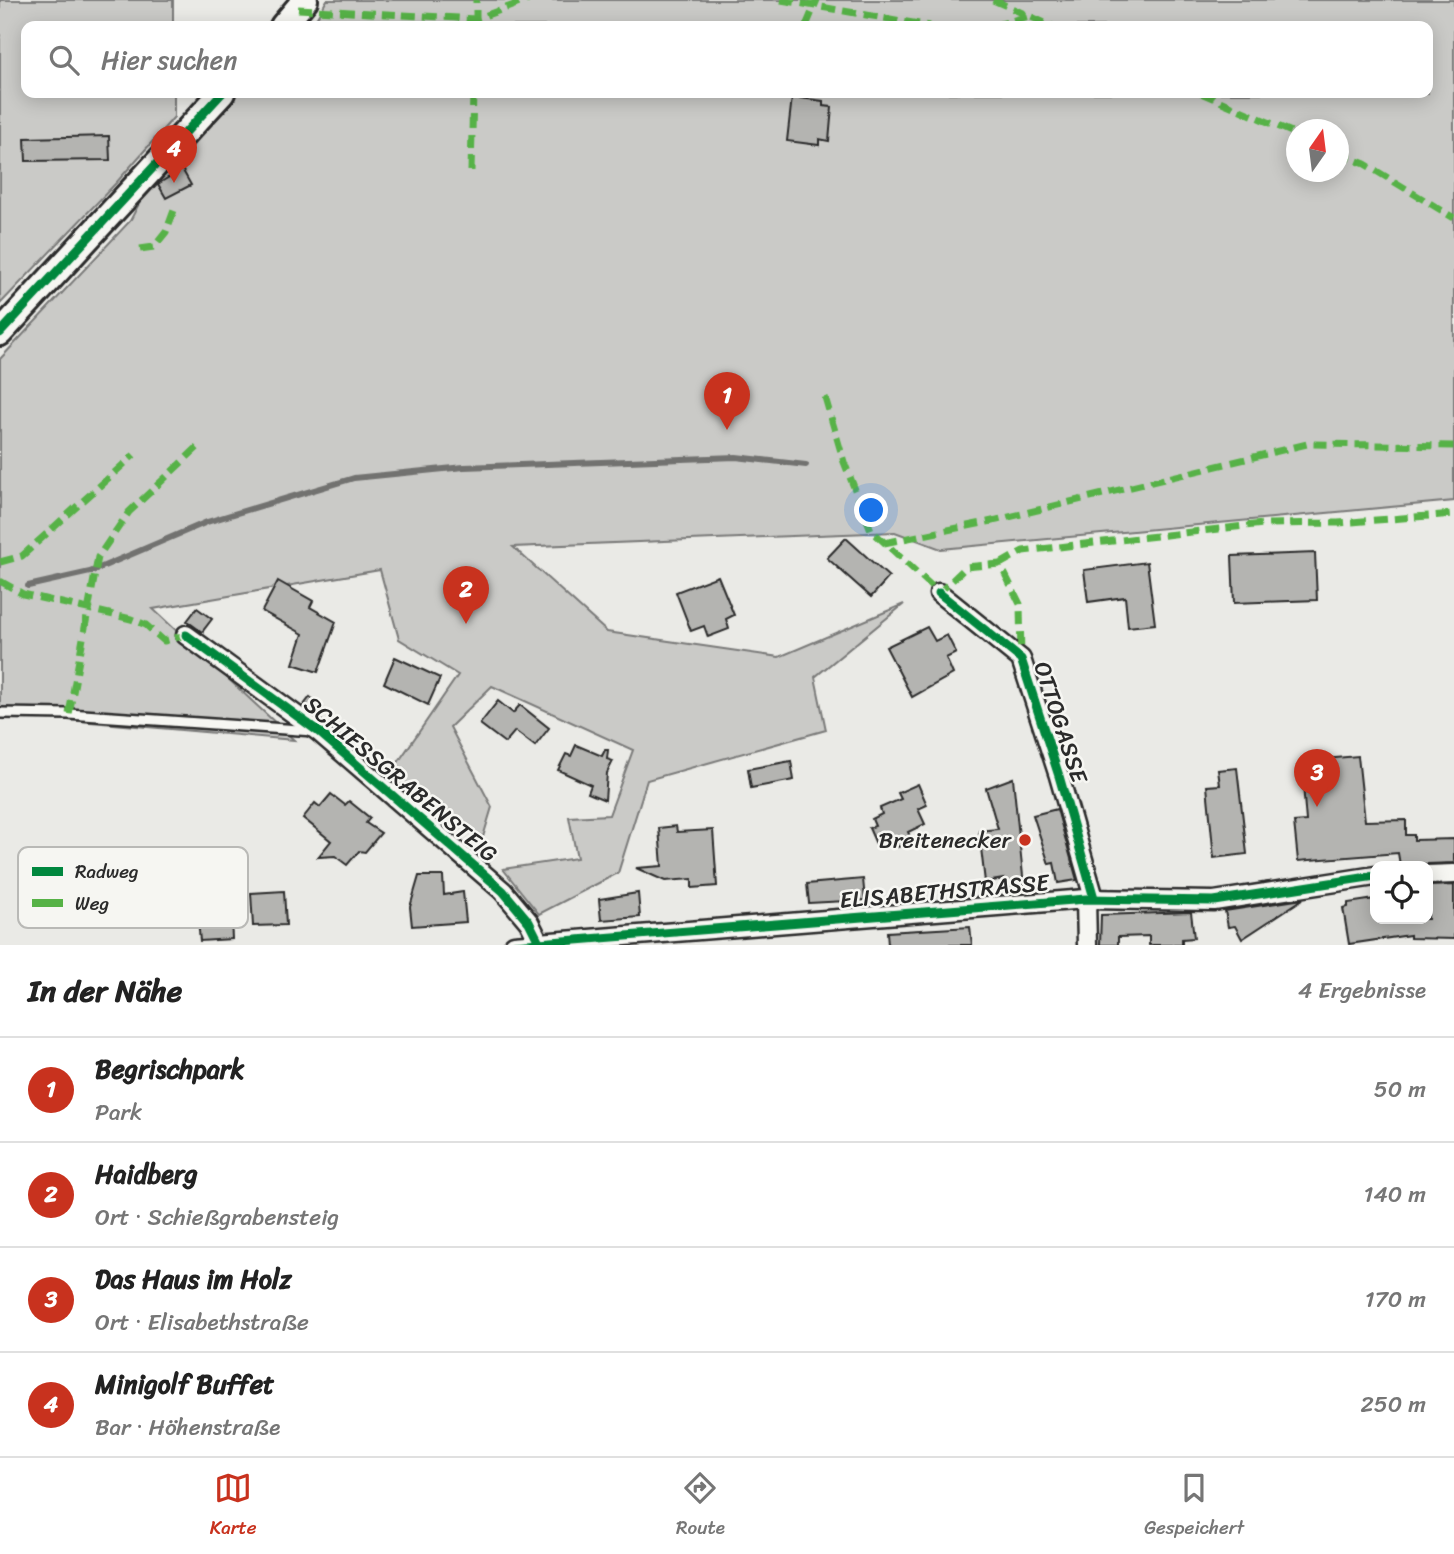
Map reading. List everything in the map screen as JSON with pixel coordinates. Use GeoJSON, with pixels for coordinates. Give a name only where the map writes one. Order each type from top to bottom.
{"type":"FeatureCollection","features":[{"type":"Feature","properties":{"kind":"street"},"geometry":{"type":"LineString","coordinates":[[287,21],[305,0]]}},
{"type":"Feature","properties":{"kind":"street"},"geometry":{"type":"LineString","coordinates":[[0,333],[217,98]]}},
{"type":"Feature","properties":{"kind":"street","name":"OTTOGASSE"},"geometry":{"type":"LineString","coordinates":[[939,593],[1021,659],[1059,776],[1090,898],[1087,945]]}},
{"type":"Feature","properties":{"kind":"street","name":"SCHIESSGRABENSTEIG"},"geometry":{"type":"LineString","coordinates":[[186,635],[319,732],[503,891],[529,922],[540,944]]}},
{"type":"Feature","properties":{"kind":"street"},"geometry":{"type":"LineString","coordinates":[[1433,874],[1454,874]]}},
{"type":"Feature","properties":{"kind":"street","name":"ELISABETHSTRASSE"},"geometry":{"type":"LineString","coordinates":[[514,945],[679,939],[1090,898],[1214,901],[1370,877]]}},
{"type":"Feature","properties":{"kind":"lane"},"geometry":{"type":"LineString","coordinates":[[0,713],[69,714],[319,732]]}},
{"type":"Feature","properties":{"kind":"shaded area"},"geometry":{"type":"Polygon","coordinates":[[[0,0],[173,0],[173,21],[21,21],[21,98],[174,98],[174,117],[116,183],[0,304],[0,0]]]}},
{"type":"Feature","properties":{"kind":"shaded area"},"geometry":{"type":"Polygon","coordinates":[[[327,0],[1454,0],[1454,501],[941,549],[895,532],[513,547],[607,632],[779,657],[904,604],[815,677],[826,730],[647,780],[618,873],[539,914],[503,869],[577,858],[569,817],[609,815],[633,750],[492,686],[450,727],[492,807],[483,837],[388,777],[458,675],[399,639],[380,570],[153,609],[294,740],[0,714],[0,359],[130,221],[143,196],[230,98],[1433,98],[1433,21],[315,21],[327,0]]]}},
{"type":"Feature","properties":{"kind":"building"},"geometry":{"type":"Polygon","coordinates":[[[792,98],[823,101],[823,106],[832,107],[829,141],[819,139],[819,145],[787,141],[792,98]]]}},
{"type":"Feature","properties":{"kind":"building"},"geometry":{"type":"Polygon","coordinates":[[[109,136],[110,160],[26,161],[25,138],[109,136]]]}},
{"type":"Feature","properties":{"kind":"building"},"geometry":{"type":"Polygon","coordinates":[[[182,169],[191,185],[166,198],[158,184],[182,169]]]}},
{"type":"Feature","properties":{"kind":"building"},"geometry":{"type":"Polygon","coordinates":[[[846,538],[889,577],[871,597],[827,558],[846,538]]]}},
{"type":"Feature","properties":{"kind":"building"},"geometry":{"type":"Polygon","coordinates":[[[1315,553],[1317,600],[1234,603],[1232,556],[1315,553]]]}},
{"type":"Feature","properties":{"kind":"building"},"geometry":{"type":"Polygon","coordinates":[[[1147,562],[1155,624],[1128,627],[1125,597],[1088,602],[1084,570],[1147,562]]]}},
{"type":"Feature","properties":{"kind":"building"},"geometry":{"type":"Polygon","coordinates":[[[718,576],[734,615],[726,619],[729,629],[708,637],[704,626],[691,631],[676,592],[718,576]]]}},
{"type":"Feature","properties":{"kind":"building"},"geometry":{"type":"Polygon","coordinates":[[[278,581],[313,601],[310,607],[336,622],[318,672],[293,664],[303,634],[262,611],[278,581]]]}},
{"type":"Feature","properties":{"kind":"building"},"geometry":{"type":"Polygon","coordinates":[[[197,608],[212,619],[202,632],[187,621],[197,608]]]}},
{"type":"Feature","properties":{"kind":"building"},"geometry":{"type":"Polygon","coordinates":[[[927,627],[935,641],[947,635],[956,653],[946,658],[953,674],[912,697],[886,647],[927,627]]]}},
{"type":"Feature","properties":{"kind":"building"},"geometry":{"type":"Polygon","coordinates":[[[395,657],[440,678],[428,705],[384,683],[395,657]]]}},
{"type":"Feature","properties":{"kind":"building"},"geometry":{"type":"Polygon","coordinates":[[[310,697],[323,708],[317,717],[303,706],[310,697]]]}},
{"type":"Feature","properties":{"kind":"building"},"geometry":{"type":"Polygon","coordinates":[[[498,701],[513,713],[520,705],[549,728],[535,746],[515,731],[505,743],[480,724],[498,701]]]}},
{"type":"Feature","properties":{"kind":"building"},"geometry":{"type":"Polygon","coordinates":[[[576,745],[602,756],[605,750],[608,750],[607,759],[613,761],[607,773],[605,800],[588,793],[591,785],[558,770],[566,754],[571,756],[576,745]]]}},
{"type":"Feature","properties":{"kind":"building"},"geometry":{"type":"Polygon","coordinates":[[[1358,756],[1365,821],[1406,820],[1406,835],[1414,835],[1414,840],[1454,839],[1454,863],[1399,861],[1398,853],[1298,861],[1294,822],[1306,821],[1301,761],[1358,756]]]}},
{"type":"Feature","properties":{"kind":"building"},"geometry":{"type":"Polygon","coordinates":[[[791,761],[794,780],[751,788],[748,769],[791,761]]]}},
{"type":"Feature","properties":{"kind":"building"},"geometry":{"type":"Polygon","coordinates":[[[1237,768],[1247,854],[1214,858],[1207,786],[1220,785],[1218,770],[1237,768]]]}},
{"type":"Feature","properties":{"kind":"building"},"geometry":{"type":"Polygon","coordinates":[[[1013,778],[1024,886],[1005,889],[1004,879],[985,882],[979,831],[998,829],[986,788],[1013,778]]]}},
{"type":"Feature","properties":{"kind":"building"},"geometry":{"type":"Polygon","coordinates":[[[918,784],[927,805],[918,809],[925,824],[908,832],[912,841],[898,847],[893,837],[876,844],[869,828],[875,826],[872,819],[882,814],[880,808],[901,799],[898,793],[918,784]]]}},
{"type":"Feature","properties":{"kind":"building"},"geometry":{"type":"Polygon","coordinates":[[[331,794],[345,805],[349,801],[370,818],[366,823],[381,833],[365,852],[359,851],[347,865],[335,856],[318,857],[331,841],[303,818],[315,803],[320,807],[331,794]]]}},
{"type":"Feature","properties":{"kind":"building"},"geometry":{"type":"Polygon","coordinates":[[[1057,809],[1077,880],[1058,883],[1054,863],[1049,864],[1033,815],[1057,809]]]}},
{"type":"Feature","properties":{"kind":"building"},"geometry":{"type":"Polygon","coordinates":[[[676,826],[677,832],[713,830],[717,886],[692,888],[692,879],[665,881],[636,868],[662,866],[659,828],[676,826]]]}},
{"type":"Feature","properties":{"kind":"building"},"geometry":{"type":"Polygon","coordinates":[[[419,876],[443,876],[444,895],[463,892],[466,922],[412,926],[410,907],[419,876]]]}},
{"type":"Feature","properties":{"kind":"building"},"geometry":{"type":"Polygon","coordinates":[[[863,879],[865,900],[809,903],[807,884],[863,879]]]}},
{"type":"Feature","properties":{"kind":"building"},"geometry":{"type":"Polygon","coordinates":[[[1454,885],[1454,939],[1410,938],[1410,935],[1349,944],[1343,908],[1348,907],[1348,903],[1370,900],[1370,924],[1433,924],[1433,886],[1454,885]]]}},
{"type":"Feature","properties":{"kind":"building"},"geometry":{"type":"Polygon","coordinates":[[[284,891],[286,925],[253,926],[251,893],[284,891]]]}},
{"type":"Feature","properties":{"kind":"building"},"geometry":{"type":"Polygon","coordinates":[[[638,893],[640,917],[601,920],[599,899],[638,893]]]}},
{"type":"Feature","properties":{"kind":"building"},"geometry":{"type":"Polygon","coordinates":[[[1303,899],[1242,939],[1235,926],[1228,927],[1225,911],[1303,899]]]}},
{"type":"Feature","properties":{"kind":"building"},"geometry":{"type":"Polygon","coordinates":[[[1191,912],[1194,938],[1182,939],[1182,945],[1149,945],[1149,936],[1118,937],[1118,945],[1100,945],[1101,915],[1191,912]]]}},
{"type":"Feature","properties":{"kind":"building"},"geometry":{"type":"Polygon","coordinates":[[[970,927],[972,945],[888,945],[887,932],[970,927]]]}},
{"type":"Feature","properties":{"kind":"building"},"geometry":{"type":"Polygon","coordinates":[[[199,928],[231,928],[232,939],[200,941],[199,928]]]}},
{"type":"Feature","properties":{"kind":"waterway"},"geometry":{"type":"LineString","coordinates":[[28,586],[90,572],[207,522],[354,478],[464,467],[736,457],[806,465]]}},
{"type":"Feature","properties":{"kind":"marked path"},"geometry":{"type":"LineString","coordinates":[[476,0],[476,21]]}},
{"type":"Feature","properties":{"kind":"marked path"},"geometry":{"type":"LineString","coordinates":[[298,9],[476,19],[528,0]]}},
{"type":"Feature","properties":{"kind":"marked path"},"geometry":{"type":"LineString","coordinates":[[781,0],[901,21]]}},
{"type":"Feature","properties":{"kind":"marked path"},"geometry":{"type":"LineString","coordinates":[[808,21],[817,0]]}},
{"type":"Feature","properties":{"kind":"marked path"},"geometry":{"type":"LineString","coordinates":[[993,0],[1041,21]]}},
{"type":"Feature","properties":{"kind":"marked path"},"geometry":{"type":"LineString","coordinates":[[1011,21],[1029,16]]}},
{"type":"Feature","properties":{"kind":"marked path"},"geometry":{"type":"LineString","coordinates":[[471,171],[473,98]]}},
{"type":"Feature","properties":{"kind":"marked path"},"geometry":{"type":"LineString","coordinates":[[1213,98],[1286,130]]}},
{"type":"Feature","properties":{"kind":"marked path"},"geometry":{"type":"LineString","coordinates":[[1349,157],[1365,164],[1454,218]]}},
{"type":"Feature","properties":{"kind":"marked path"},"geometry":{"type":"LineString","coordinates":[[140,249],[154,247],[166,232],[176,205]]}},
{"type":"Feature","properties":{"kind":"marked path"},"geometry":{"type":"LineString","coordinates":[[825,397],[844,462],[871,530],[939,593],[966,567],[1000,564],[1020,604],[1021,659]]}},
{"type":"Feature","properties":{"kind":"marked path"},"geometry":{"type":"LineString","coordinates":[[69,714],[98,557],[129,512],[201,444]]}},
{"type":"Feature","properties":{"kind":"marked path"},"geometry":{"type":"LineString","coordinates":[[884,543],[997,520],[1307,444],[1454,446]]}},
{"type":"Feature","properties":{"kind":"marked path"},"geometry":{"type":"LineString","coordinates":[[0,562],[22,556],[134,455]]}},
{"type":"Feature","properties":{"kind":"marked path"},"geometry":{"type":"LineString","coordinates":[[1000,564],[1023,551],[1263,524],[1338,523],[1454,514]]}},
{"type":"Feature","properties":{"kind":"marked path"},"geometry":{"type":"LineString","coordinates":[[0,581],[23,594],[131,619],[146,625],[164,641],[186,635]]}},
{"type":"Feature","properties":{"kind":"cycle path"},"geometry":{"type":"LineString","coordinates":[[0,333],[217,98]]}},
{"type":"Feature","properties":{"kind":"cycle path"},"geometry":{"type":"LineString","coordinates":[[939,593],[1021,659],[1059,776],[1094,898]]}},
{"type":"Feature","properties":{"kind":"cycle path"},"geometry":{"type":"LineString","coordinates":[[186,635],[319,732],[503,891],[529,922],[540,944]]}},
{"type":"Feature","properties":{"kind":"cycle path"},"geometry":{"type":"LineString","coordinates":[[514,945],[1086,899],[1214,901],[1370,877]]}},
{"type":"Feature","properties":{"kind":"place","name":"Minigolf Buffet"},"geometry":{"type":"Point","coordinates":[174,183]}},
{"type":"Feature","properties":{"kind":"place","name":"Begrischpark"},"geometry":{"type":"Point","coordinates":[727,430]}},
{"type":"Feature","properties":{"kind":"place","name":"Haidberg"},"geometry":{"type":"Point","coordinates":[466,624]}},
{"type":"Feature","properties":{"kind":"place","name":"Das Haus im Holz"},"geometry":{"type":"Point","coordinates":[1317,807]}},
{"type":"Feature","properties":{"kind":"place","name":"Breitenecker"},"geometry":{"type":"Point","coordinates":[1025,840]}}]}
